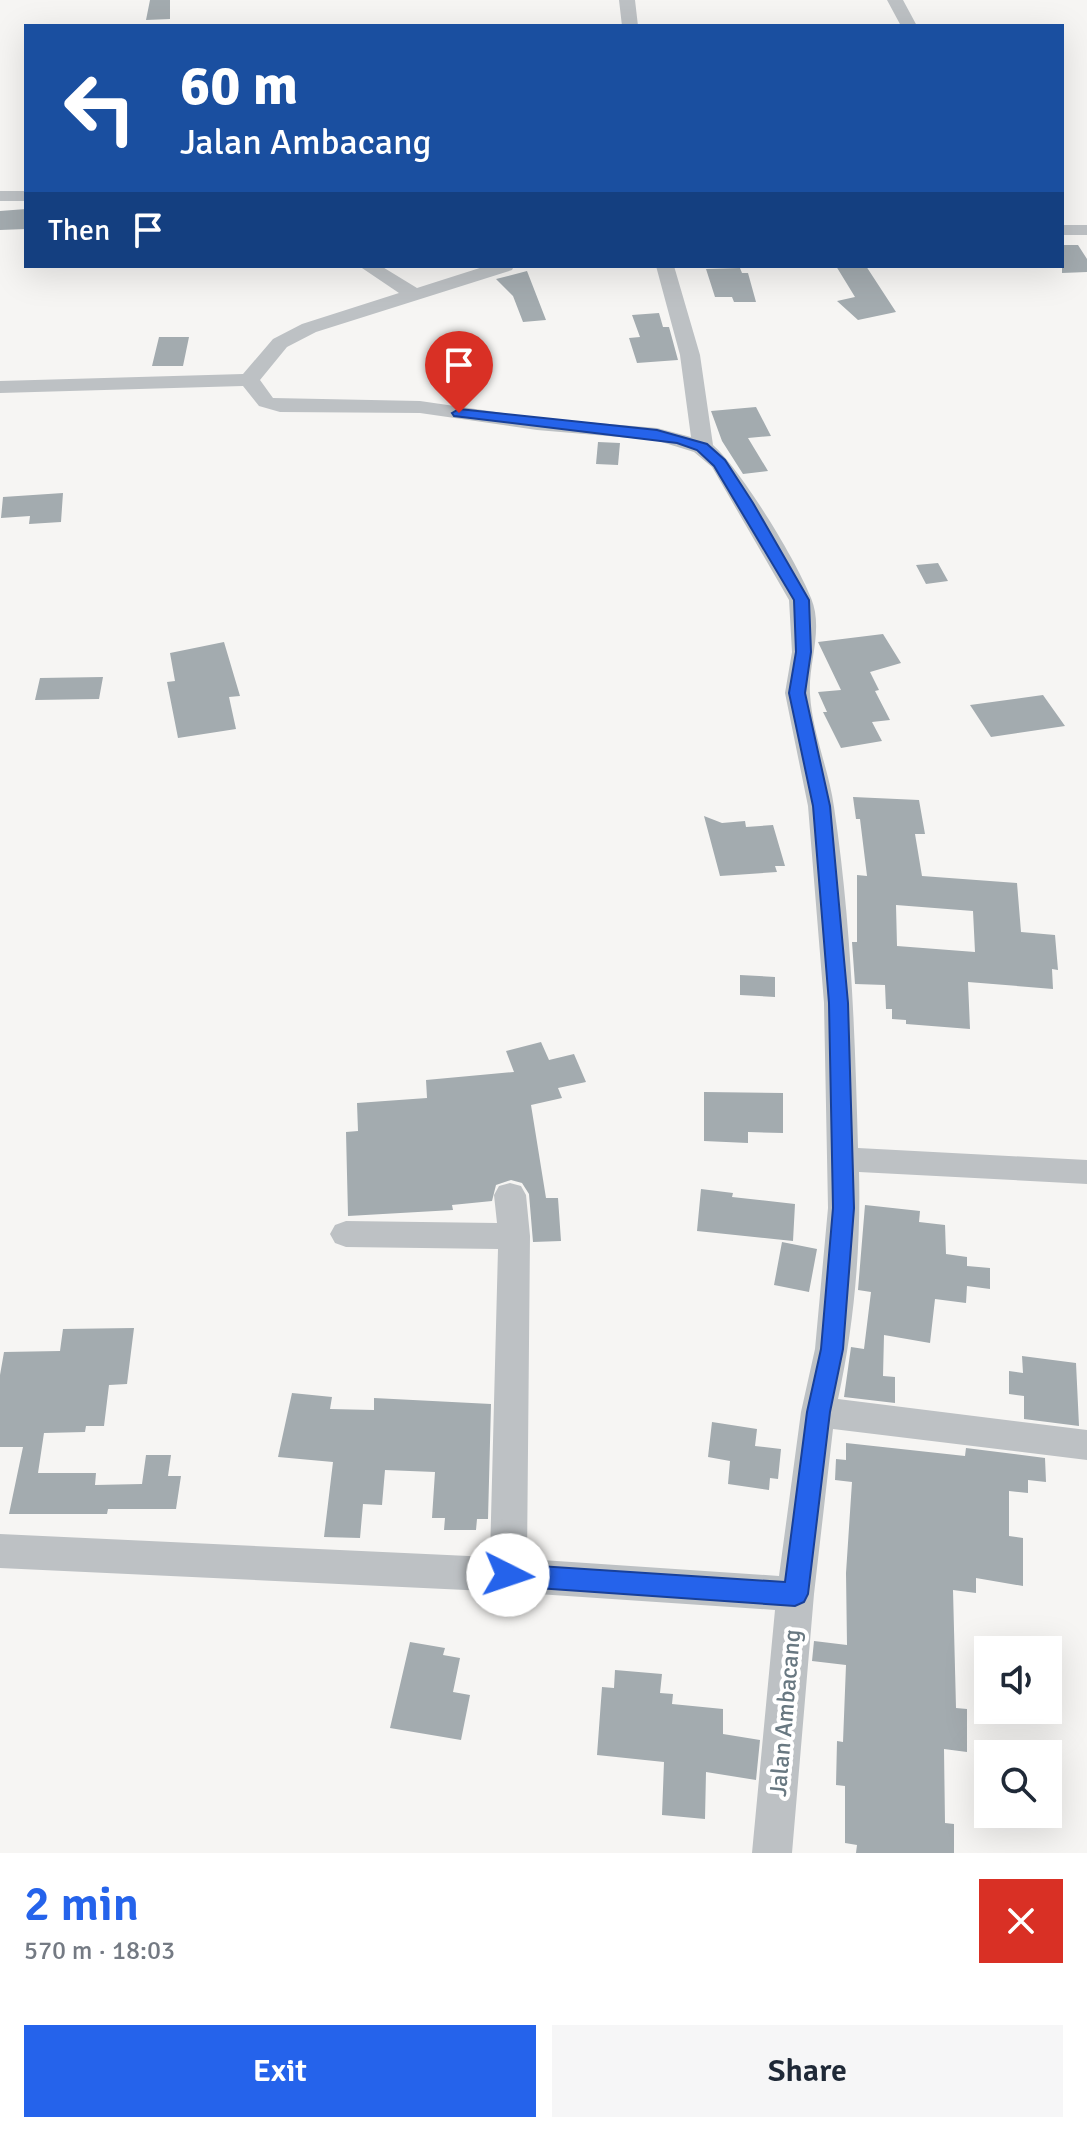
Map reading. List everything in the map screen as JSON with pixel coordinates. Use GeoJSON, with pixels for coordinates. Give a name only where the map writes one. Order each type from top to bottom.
{"type":"FeatureCollection","features":[{"type":"Feature","properties":{"kind":"street"},"geometry":{"type":"LineString","coordinates":[[627,0],[630,24]]}},
{"type":"Feature","properties":{"kind":"street"},"geometry":{"type":"LineString","coordinates":[[895,0],[908,24]]}},
{"type":"Feature","properties":{"kind":"street"},"geometry":{"type":"LineString","coordinates":[[0,196],[24,196]]}},
{"type":"Feature","properties":{"kind":"street"},"geometry":{"type":"LineString","coordinates":[[1064,230],[1087,230]]}},
{"type":"Feature","properties":{"kind":"street"},"geometry":{"type":"LineString","coordinates":[[371,268],[414,294]]}},
{"type":"Feature","properties":{"kind":"street"},"geometry":{"type":"LineString","coordinates":[[249,380],[270,352],[292,336],[340,317],[498,268]]}},
{"type":"Feature","properties":{"kind":"street"},"geometry":{"type":"LineString","coordinates":[[249,380],[266,402],[280,406],[420,407],[537,424],[657,434],[702,447],[700,412],[685,323],[666,268]]}},
{"type":"Feature","properties":{"kind":"street"},"geometry":{"type":"LineString","coordinates":[[0,387],[249,380]]}},
{"type":"Feature","properties":{"kind":"street","name":"Jalan Ambacang"},"geometry":{"type":"LineString","coordinates":[[702,447],[720,463],[746,503],[801,600],[804,652],[797,693],[821,806],[839,1003],[844,1208],[832,1349],[818,1412],[795,1594],[772,1853]]}},
{"type":"Feature","properties":{"kind":"street"},"geometry":{"type":"LineString","coordinates":[[843,1159],[1087,1172]]}},
{"type":"Feature","properties":{"kind":"street"},"geometry":{"type":"LineString","coordinates":[[508,1575],[514,1236],[510,1195]]}},
{"type":"Feature","properties":{"kind":"street"},"geometry":{"type":"LineString","coordinates":[[346,1234],[514,1236]]}},
{"type":"Feature","properties":{"kind":"street"},"geometry":{"type":"LineString","coordinates":[[818,1412],[1087,1445]]}},
{"type":"Feature","properties":{"kind":"street"},"geometry":{"type":"LineString","coordinates":[[0,1551],[508,1575],[795,1594]]}},
{"type":"Feature","properties":{"kind":"building"},"geometry":{"type":"Polygon","coordinates":[[[150,0],[170,0],[170,19],[146,20],[150,0]]]}},
{"type":"Feature","properties":{"kind":"building"},"geometry":{"type":"Polygon","coordinates":[[[24,209],[24,229],[0,230],[0,211],[24,209]]]}},
{"type":"Feature","properties":{"kind":"building"},"geometry":{"type":"Polygon","coordinates":[[[1064,245],[1078,245],[1087,259],[1087,272],[1062,273],[1064,245]]]}},
{"type":"Feature","properties":{"kind":"building"},"geometry":{"type":"Polygon","coordinates":[[[740,268],[742,273],[748,273],[756,302],[734,302],[732,297],[715,297],[706,269],[740,268]]]}},
{"type":"Feature","properties":{"kind":"building"},"geometry":{"type":"Polygon","coordinates":[[[837,268],[867,268],[896,312],[858,320],[837,301],[855,297],[837,268]]]}},
{"type":"Feature","properties":{"kind":"building"},"geometry":{"type":"Polygon","coordinates":[[[527,271],[546,320],[523,322],[513,296],[496,279],[527,271]]]}},
{"type":"Feature","properties":{"kind":"building"},"geometry":{"type":"Polygon","coordinates":[[[659,313],[663,327],[669,327],[678,360],[637,363],[629,338],[640,337],[632,315],[659,313]]]}},
{"type":"Feature","properties":{"kind":"building"},"geometry":{"type":"Polygon","coordinates":[[[159,337],[189,337],[183,366],[152,366],[159,337]]]}},
{"type":"Feature","properties":{"kind":"building"},"geometry":{"type":"Polygon","coordinates":[[[756,407],[771,436],[748,438],[768,471],[743,474],[722,441],[711,411],[756,407]]]}},
{"type":"Feature","properties":{"kind":"building"},"geometry":{"type":"Polygon","coordinates":[[[598,442],[620,443],[618,465],[596,464],[598,442]]]}},
{"type":"Feature","properties":{"kind":"building"},"geometry":{"type":"Polygon","coordinates":[[[63,493],[61,522],[29,524],[30,516],[1,518],[3,497],[63,493]]]}},
{"type":"Feature","properties":{"kind":"building"},"geometry":{"type":"Polygon","coordinates":[[[938,563],[948,581],[926,584],[916,565],[938,563]]]}},
{"type":"Feature","properties":{"kind":"building"},"geometry":{"type":"Polygon","coordinates":[[[883,634],[901,663],[870,672],[879,690],[875,691],[890,720],[872,722],[882,741],[841,748],[823,712],[827,712],[818,692],[841,690],[818,642],[883,634]]]}},
{"type":"Feature","properties":{"kind":"building"},"geometry":{"type":"Polygon","coordinates":[[[224,642],[240,696],[229,697],[236,729],[178,738],[167,682],[175,681],[170,653],[224,642]]]}},
{"type":"Feature","properties":{"kind":"building"},"geometry":{"type":"Polygon","coordinates":[[[103,677],[99,699],[35,700],[40,678],[103,677]]]}},
{"type":"Feature","properties":{"kind":"building"},"geometry":{"type":"Polygon","coordinates":[[[1043,695],[1065,726],[991,737],[970,705],[1043,695]]]}},
{"type":"Feature","properties":{"kind":"building"},"geometry":{"type":"Polygon","coordinates":[[[853,797],[919,800],[925,834],[915,834],[922,876],[1017,883],[1021,932],[1055,935],[1058,970],[1052,969],[1053,989],[968,982],[970,1029],[906,1024],[906,1020],[892,1019],[892,1009],[886,1009],[885,985],[855,984],[852,942],[857,942],[857,875],[867,876],[860,819],[856,819],[853,797]],[[896,905],[897,946],[975,952],[973,911],[896,905]]]}},
{"type":"Feature","properties":{"kind":"building"},"geometry":{"type":"Polygon","coordinates":[[[704,816],[722,823],[745,821],[746,827],[773,825],[785,866],[775,866],[777,872],[720,876],[704,816]]]}},
{"type":"Feature","properties":{"kind":"building"},"geometry":{"type":"Polygon","coordinates":[[[740,975],[775,977],[775,997],[740,995],[740,975]]]}},
{"type":"Feature","properties":{"kind":"building"},"geometry":{"type":"Polygon","coordinates":[[[541,1042],[549,1060],[574,1054],[586,1082],[558,1088],[562,1098],[531,1105],[546,1198],[558,1198],[561,1241],[533,1242],[529,1194],[522,1183],[511,1180],[496,1185],[492,1201],[452,1205],[453,1210],[348,1216],[346,1132],[358,1131],[357,1103],[427,1098],[426,1080],[514,1072],[506,1051],[541,1042]]]}},
{"type":"Feature","properties":{"kind":"building"},"geometry":{"type":"Polygon","coordinates":[[[704,1092],[783,1093],[783,1133],[748,1132],[748,1143],[704,1141],[704,1092]]]}},
{"type":"Feature","properties":{"kind":"building"},"geometry":{"type":"Polygon","coordinates":[[[701,1189],[733,1193],[732,1197],[795,1204],[793,1241],[697,1231],[701,1189]]]}},
{"type":"Feature","properties":{"kind":"building"},"geometry":{"type":"Polygon","coordinates":[[[865,1205],[920,1211],[919,1222],[945,1225],[946,1254],[967,1257],[967,1266],[990,1268],[990,1289],[967,1286],[966,1303],[935,1299],[930,1343],[884,1335],[883,1376],[895,1377],[895,1403],[844,1397],[851,1347],[864,1349],[871,1292],[858,1290],[865,1205]]]}},
{"type":"Feature","properties":{"kind":"building"},"geometry":{"type":"Polygon","coordinates":[[[782,1242],[817,1249],[809,1292],[774,1285],[782,1242]]]}},
{"type":"Feature","properties":{"kind":"building"},"geometry":{"type":"Polygon","coordinates":[[[134,1328],[127,1384],[109,1385],[104,1426],[86,1426],[85,1432],[44,1433],[38,1473],[96,1473],[95,1485],[142,1484],[146,1455],[171,1455],[168,1476],[181,1476],[176,1509],[108,1509],[107,1514],[9,1514],[23,1447],[0,1447],[0,1375],[4,1352],[60,1351],[63,1329],[134,1328]]]}},
{"type":"Feature","properties":{"kind":"building"},"geometry":{"type":"Polygon","coordinates":[[[1022,1356],[1076,1363],[1079,1426],[1024,1419],[1024,1396],[1009,1394],[1009,1371],[1023,1373],[1022,1356]]]}},
{"type":"Feature","properties":{"kind":"building"},"geometry":{"type":"Polygon","coordinates":[[[292,1393],[332,1397],[330,1409],[374,1410],[374,1398],[491,1404],[488,1519],[477,1519],[476,1530],[444,1530],[445,1518],[432,1518],[435,1472],[385,1470],[382,1505],[363,1504],[360,1538],[324,1537],[333,1462],[278,1457],[292,1393]]]}},
{"type":"Feature","properties":{"kind":"building"},"geometry":{"type":"Polygon","coordinates":[[[712,1422],[757,1429],[755,1446],[781,1449],[778,1479],[770,1478],[769,1490],[728,1484],[730,1461],[708,1457],[712,1422]]]}},
{"type":"Feature","properties":{"kind":"building"},"geometry":{"type":"Polygon","coordinates":[[[846,1443],[965,1456],[966,1448],[1045,1458],[1046,1482],[1028,1480],[1028,1493],[1009,1491],[1009,1536],[1023,1538],[1023,1586],[976,1578],[976,1593],[953,1590],[956,1708],[967,1709],[967,1752],[944,1749],[945,1823],[954,1824],[954,1853],[856,1853],[857,1845],[845,1843],[845,1786],[836,1785],[837,1741],[843,1742],[846,1665],[812,1661],[814,1641],[847,1645],[846,1573],[852,1482],[835,1480],[836,1459],[846,1460],[846,1443]]]}},
{"type":"Feature","properties":{"kind":"building"},"geometry":{"type":"Polygon","coordinates":[[[410,1642],[445,1648],[443,1655],[460,1658],[453,1692],[470,1695],[461,1740],[390,1728],[410,1642]]]}},
{"type":"Feature","properties":{"kind":"building"},"geometry":{"type":"Polygon","coordinates":[[[615,1670],[662,1674],[660,1693],[673,1694],[672,1704],[723,1709],[723,1734],[760,1740],[756,1780],[706,1772],[705,1819],[662,1815],[664,1762],[597,1755],[602,1687],[614,1688],[615,1670]]]}},
{"type":"Feature","properties":{"kind":"route"},"geometry":{"type":"LineString","coordinates":[[459,413],[537,424],[657,434],[682,440],[702,447],[720,463],[746,503],[801,600],[804,652],[797,693],[821,806],[839,1003],[844,1208],[832,1349],[818,1412],[795,1594],[508,1575]]}}]}
